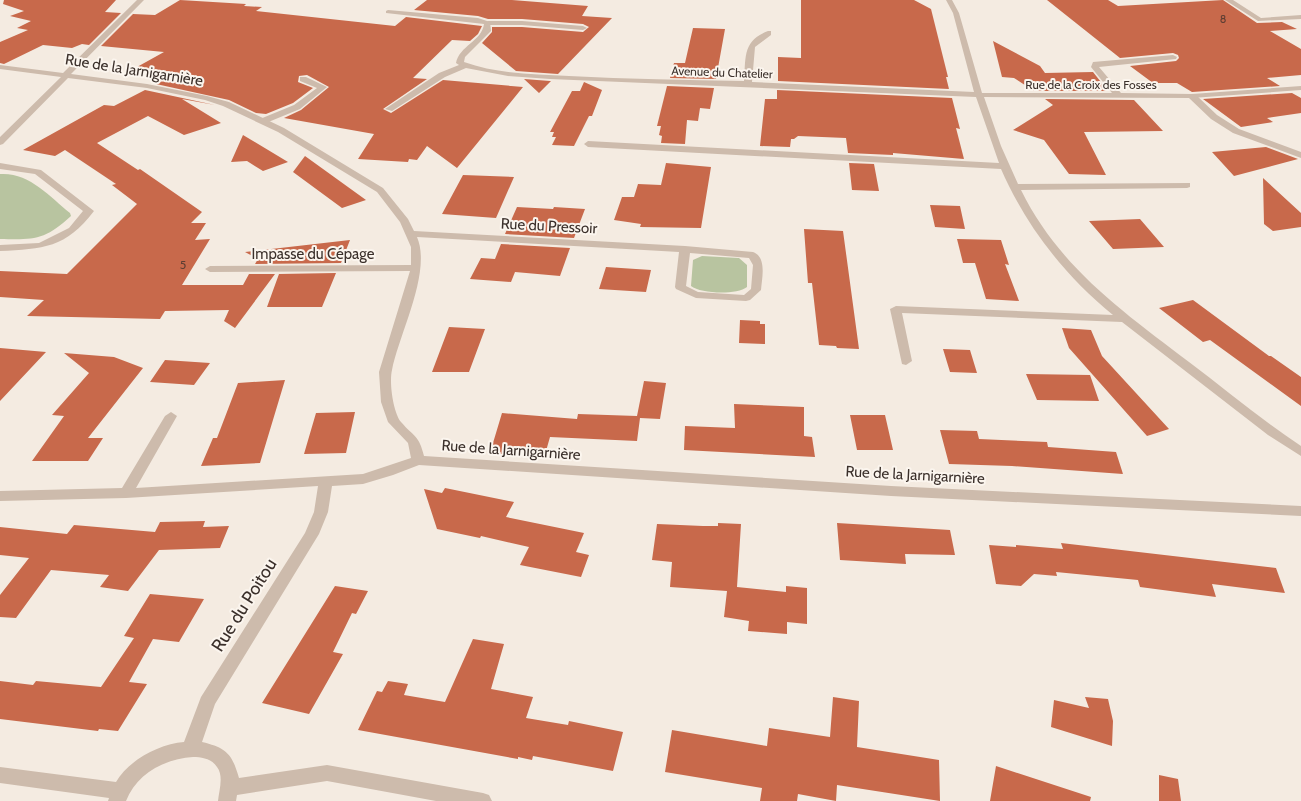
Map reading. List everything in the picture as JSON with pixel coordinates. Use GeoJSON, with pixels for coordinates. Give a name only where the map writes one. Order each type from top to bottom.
{"type":"FeatureCollection","features":[{"type":"Feature","properties":{"kind":"street"},"geometry":{"type":"LineString","coordinates":[[949,0],[956,14],[979,95],[1003,166],[1047,241],[1082,281],[1123,319],[1301,452]]}},
{"type":"Feature","properties":{"kind":"street"},"geometry":{"type":"LineString","coordinates":[[1228,0],[1260,20],[1301,18]]}},
{"type":"Feature","properties":{"kind":"street"},"geometry":{"type":"LineString","coordinates":[[0,142],[46,95],[64,80],[65,76],[139,1]]}},
{"type":"Feature","properties":{"kind":"street"},"geometry":{"type":"LineString","coordinates":[[388,12],[478,20],[488,23],[522,23],[582,28]]}},
{"type":"Feature","properties":{"kind":"street"},"geometry":{"type":"LineString","coordinates":[[389,109],[442,75],[464,66],[460,62],[461,56],[487,31],[488,23]]}},
{"type":"Feature","properties":{"kind":"street"},"geometry":{"type":"LineString","coordinates":[[748,84],[752,46],[757,40],[768,33]]}},
{"type":"Feature","properties":{"kind":"street"},"geometry":{"type":"LineString","coordinates":[[1119,96],[1095,67],[1096,64],[1173,57]]}},
{"type":"Feature","properties":{"kind":"street","name":"Avenue du Chatelier"},"geometry":{"type":"LineString","coordinates":[[464,66],[482,71],[564,78],[748,84],[979,95]]}},
{"type":"Feature","properties":{"kind":"street","name":"Rue de la Jarnigarnière"},"geometry":{"type":"LineString","coordinates":[[0,67],[147,86],[207,98],[226,104],[263,121],[380,190],[405,221],[416,247],[416,268],[385,372],[387,402],[394,422],[414,442],[418,460],[852,489],[1301,511]]}},
{"type":"Feature","properties":{"kind":"street"},"geometry":{"type":"LineString","coordinates":[[263,121],[297,107],[323,88],[303,79]]}},
{"type":"Feature","properties":{"kind":"street","name":"Rue de la Croix des Fosses"},"geometry":{"type":"LineString","coordinates":[[979,95],[1192,96],[1301,88]]}},
{"type":"Feature","properties":{"kind":"street"},"geometry":{"type":"LineString","coordinates":[[1192,96],[1214,116],[1236,131],[1301,154]]}},
{"type":"Feature","properties":{"kind":"street"},"geometry":{"type":"LineString","coordinates":[[588,144],[1003,166]]}},
{"type":"Feature","properties":{"kind":"street"},"geometry":{"type":"LineString","coordinates":[[0,166],[38,172],[89,211],[73,230],[41,246],[0,248]]}},
{"type":"Feature","properties":{"kind":"street"},"geometry":{"type":"LineString","coordinates":[[1014,187],[1187,185]]}},
{"type":"Feature","properties":{"kind":"street","name":"Rue du Pressoir"},"geometry":{"type":"LineString","coordinates":[[411,234],[686,249],[753,255],[758,265],[756,290],[746,298],[696,295],[680,287],[686,249]]}},
{"type":"Feature","properties":{"kind":"street","name":"Impasse du Cépage"},"geometry":{"type":"LineString","coordinates":[[210,269],[416,268]]}},
{"type":"Feature","properties":{"kind":"street"},"geometry":{"type":"LineString","coordinates":[[906,361],[896,309],[1123,319]]}},
{"type":"Feature","properties":{"kind":"street"},"geometry":{"type":"LineString","coordinates":[[126,493],[171,416]]}},
{"type":"Feature","properties":{"kind":"street"},"geometry":{"type":"LineString","coordinates":[[0,496],[126,493],[363,479],[388,472],[418,460]]}},
{"type":"Feature","properties":{"kind":"street","name":"Rue du Poitou"},"geometry":{"type":"LineString","coordinates":[[191,748],[208,702],[312,534],[321,512],[326,481]]}},
{"type":"Feature","properties":{"kind":"street"},"geometry":{"type":"LineString","coordinates":[[0,775],[119,796],[130,777],[144,765],[175,750],[191,748],[205,749],[217,755],[226,763],[231,775],[229,795],[328,773],[483,801]]}},
{"type":"Feature","properties":{"kind":"green space"},"geometry":{"type":"Polygon","coordinates":[[[0,174],[20,177],[38,186],[70,213],[71,216],[54,230],[38,237],[0,239],[0,174]]]}},
{"type":"Feature","properties":{"kind":"green space"},"geometry":{"type":"Polygon","coordinates":[[[702,256],[739,258],[747,265],[747,287],[742,290],[728,292],[710,292],[691,286],[693,260],[702,256]]]}},
{"type":"Feature","properties":{"kind":"building"},"geometry":{"type":"Polygon","coordinates":[[[4,0],[116,0],[105,12],[121,13],[89,45],[82,44],[72,48],[43,45],[4,64],[0,63],[0,42],[28,30],[17,28],[31,21],[10,16],[24,11],[3,4],[4,0]]]}},
{"type":"Feature","properties":{"kind":"building"},"geometry":{"type":"Polygon","coordinates":[[[180,0],[246,4],[244,6],[262,7],[256,11],[395,26],[406,17],[482,26],[478,34],[470,41],[452,40],[413,78],[427,79],[383,109],[391,113],[443,80],[523,87],[457,168],[427,146],[417,160],[409,159],[408,162],[358,159],[374,134],[284,118],[301,110],[329,87],[307,75],[299,76],[298,82],[313,88],[293,103],[266,114],[256,113],[229,100],[156,84],[177,73],[137,67],[164,52],[101,46],[133,14],[155,15],[180,0]]]}},
{"type":"Feature","properties":{"kind":"building"},"geometry":{"type":"Polygon","coordinates":[[[427,0],[512,0],[588,6],[582,16],[612,18],[558,74],[516,71],[482,43],[492,32],[492,27],[522,27],[583,32],[589,27],[583,24],[522,19],[488,19],[478,16],[414,10],[427,0]]]}},
{"type":"Feature","properties":{"kind":"building"},"geometry":{"type":"Polygon","coordinates":[[[801,0],[914,0],[931,9],[948,77],[946,77],[949,89],[778,81],[778,57],[801,58],[801,0]]]}},
{"type":"Feature","properties":{"kind":"building"},"geometry":{"type":"Polygon","coordinates":[[[1047,0],[1108,0],[1118,6],[1223,0],[1257,23],[1282,22],[1297,29],[1270,31],[1301,49],[1301,75],[1267,78],[1280,86],[1192,92],[1177,83],[1153,83],[1130,66],[1176,61],[1179,58],[1178,55],[1173,53],[1120,58],[1047,0]]]}},
{"type":"Feature","properties":{"kind":"building"},"geometry":{"type":"Polygon","coordinates":[[[693,28],[725,29],[716,79],[670,78],[674,63],[685,63],[693,28]]]}},
{"type":"Feature","properties":{"kind":"building"},"geometry":{"type":"Polygon","coordinates":[[[993,41],[1040,66],[1045,73],[1093,72],[1108,91],[1034,91],[1014,78],[1002,77],[993,41]]]}},
{"type":"Feature","properties":{"kind":"building"},"geometry":{"type":"Polygon","coordinates":[[[524,79],[550,81],[551,81],[539,93],[524,79]]]}},
{"type":"Feature","properties":{"kind":"building"},"geometry":{"type":"Polygon","coordinates":[[[584,82],[602,90],[592,116],[589,116],[574,146],[552,145],[556,137],[552,137],[554,132],[550,132],[572,91],[580,91],[584,82]]]}},
{"type":"Feature","properties":{"kind":"building"},"geometry":{"type":"Polygon","coordinates":[[[667,86],[714,88],[710,109],[700,108],[698,121],[687,120],[685,144],[661,143],[662,136],[659,135],[661,126],[657,126],[667,86]]]}},
{"type":"Feature","properties":{"kind":"building"},"geometry":{"type":"Polygon","coordinates":[[[145,90],[215,105],[182,99],[221,123],[184,135],[148,116],[97,143],[138,170],[140,169],[202,212],[191,223],[206,223],[195,240],[210,239],[182,285],[243,285],[249,274],[275,274],[235,328],[224,321],[229,310],[165,311],[160,319],[27,316],[44,300],[0,297],[0,271],[67,274],[137,204],[112,185],[116,184],[65,150],[55,156],[23,150],[104,105],[114,106],[145,90]]]}},
{"type":"Feature","properties":{"kind":"building"},"geometry":{"type":"Polygon","coordinates":[[[777,90],[952,98],[960,129],[956,128],[964,159],[893,153],[893,155],[848,153],[846,138],[798,136],[791,139],[790,147],[760,146],[765,99],[777,99],[777,90]]]}},
{"type":"Feature","properties":{"kind":"building"},"geometry":{"type":"Polygon","coordinates":[[[1292,93],[1301,98],[1301,113],[1267,118],[1273,122],[1241,127],[1203,99],[1292,93]]]}},
{"type":"Feature","properties":{"kind":"building"},"geometry":{"type":"Polygon","coordinates":[[[1045,99],[1134,100],[1163,131],[1084,132],[1106,175],[1069,174],[1044,140],[1013,130],[1053,105],[1045,99]]]}},
{"type":"Feature","properties":{"kind":"building"},"geometry":{"type":"Polygon","coordinates":[[[243,135],[288,162],[263,171],[247,161],[231,162],[243,135]]]}},
{"type":"Feature","properties":{"kind":"building"},"geometry":{"type":"Polygon","coordinates":[[[1266,147],[1298,159],[1234,176],[1212,152],[1266,147]]]}},
{"type":"Feature","properties":{"kind":"building"},"geometry":{"type":"Polygon","coordinates":[[[305,156],[366,200],[342,208],[293,172],[305,156]]]}},
{"type":"Feature","properties":{"kind":"building"},"geometry":{"type":"Polygon","coordinates":[[[666,163],[711,167],[701,228],[640,227],[641,224],[614,220],[622,197],[634,197],[638,184],[661,185],[666,163]]]}},
{"type":"Feature","properties":{"kind":"building"},"geometry":{"type":"Polygon","coordinates":[[[849,163],[874,164],[879,191],[852,190],[849,163]]]}},
{"type":"Feature","properties":{"kind":"building"},"geometry":{"type":"Polygon","coordinates":[[[463,175],[514,177],[496,218],[442,214],[463,175]]]}},
{"type":"Feature","properties":{"kind":"building"},"geometry":{"type":"Polygon","coordinates":[[[1263,178],[1301,213],[1301,227],[1273,231],[1264,224],[1263,178]]]}},
{"type":"Feature","properties":{"kind":"building"},"geometry":{"type":"Polygon","coordinates":[[[930,205],[960,206],[965,229],[935,227],[930,205]]]}},
{"type":"Feature","properties":{"kind":"building"},"geometry":{"type":"Polygon","coordinates":[[[517,207],[585,209],[574,238],[505,234],[517,207]]]}},
{"type":"Feature","properties":{"kind":"building"},"geometry":{"type":"Polygon","coordinates":[[[1140,219],[1164,247],[1113,249],[1089,221],[1140,219]]]}},
{"type":"Feature","properties":{"kind":"building"},"geometry":{"type":"Polygon","coordinates":[[[804,229],[843,231],[859,349],[819,345],[812,283],[808,283],[804,229]]]}},
{"type":"Feature","properties":{"kind":"building"},"geometry":{"type":"Polygon","coordinates":[[[957,239],[1001,240],[1009,265],[1005,264],[1019,301],[986,299],[975,263],[963,263],[957,239]]]}},
{"type":"Feature","properties":{"kind":"building"},"geometry":{"type":"Polygon","coordinates":[[[350,240],[341,263],[255,264],[258,259],[245,252],[350,240]]]}},
{"type":"Feature","properties":{"kind":"building"},"geometry":{"type":"Polygon","coordinates":[[[501,244],[570,248],[560,276],[515,272],[511,282],[470,279],[481,258],[495,259],[501,244]]]}},
{"type":"Feature","properties":{"kind":"building"},"geometry":{"type":"Polygon","coordinates":[[[606,267],[651,270],[646,292],[599,289],[606,267]]]}},
{"type":"Feature","properties":{"kind":"building"},"geometry":{"type":"Polygon","coordinates":[[[336,273],[322,307],[267,307],[279,274],[336,273]]]}},
{"type":"Feature","properties":{"kind":"building"},"geometry":{"type":"Polygon","coordinates":[[[1193,300],[1301,377],[1301,406],[1210,340],[1203,342],[1159,308],[1193,300]]]}},
{"type":"Feature","properties":{"kind":"building"},"geometry":{"type":"Polygon","coordinates":[[[740,320],[760,321],[760,324],[765,324],[765,344],[739,343],[740,320]]]}},
{"type":"Feature","properties":{"kind":"building"},"geometry":{"type":"Polygon","coordinates":[[[449,327],[485,329],[469,372],[432,372],[449,327]]]}},
{"type":"Feature","properties":{"kind":"building"},"geometry":{"type":"Polygon","coordinates":[[[1062,328],[1091,330],[1102,356],[1169,429],[1147,436],[1069,348],[1062,328]]]}},
{"type":"Feature","properties":{"kind":"building"},"geometry":{"type":"Polygon","coordinates":[[[0,348],[46,352],[0,401],[0,348]]]}},
{"type":"Feature","properties":{"kind":"building"},"geometry":{"type":"Polygon","coordinates":[[[943,349],[970,350],[977,373],[950,372],[943,349]]]}},
{"type":"Feature","properties":{"kind":"building"},"geometry":{"type":"Polygon","coordinates":[[[64,353],[114,357],[143,368],[88,438],[103,438],[88,461],[32,461],[64,416],[52,415],[89,373],[64,353]]]}},
{"type":"Feature","properties":{"kind":"building"},"geometry":{"type":"Polygon","coordinates":[[[165,360],[210,363],[194,385],[150,382],[165,360]]]}},
{"type":"Feature","properties":{"kind":"building"},"geometry":{"type":"Polygon","coordinates":[[[1026,374],[1090,375],[1099,401],[1037,400],[1026,374]]]}},
{"type":"Feature","properties":{"kind":"building"},"geometry":{"type":"Polygon","coordinates":[[[285,380],[260,463],[201,466],[213,438],[217,438],[238,383],[285,380]]]}},
{"type":"Feature","properties":{"kind":"building"},"geometry":{"type":"Polygon","coordinates":[[[644,381],[666,383],[660,419],[640,418],[637,441],[550,437],[544,458],[490,453],[502,413],[577,419],[578,414],[637,416],[644,381]]]}},
{"type":"Feature","properties":{"kind":"building"},"geometry":{"type":"Polygon","coordinates":[[[734,404],[804,407],[804,436],[812,437],[815,457],[684,450],[685,426],[735,428],[734,404]]]}},
{"type":"Feature","properties":{"kind":"building"},"geometry":{"type":"Polygon","coordinates":[[[355,412],[346,453],[304,454],[316,413],[355,412]]]}},
{"type":"Feature","properties":{"kind":"building"},"geometry":{"type":"Polygon","coordinates":[[[850,415],[885,415],[893,450],[857,450],[850,415]]]}},
{"type":"Feature","properties":{"kind":"building"},"geometry":{"type":"Polygon","coordinates":[[[940,430],[977,431],[979,439],[1047,442],[1048,447],[1116,452],[1123,474],[1012,466],[949,464],[940,430]]]}},
{"type":"Feature","properties":{"kind":"building"},"geometry":{"type":"Polygon","coordinates":[[[445,488],[514,502],[506,517],[584,533],[576,552],[589,555],[581,577],[520,565],[529,547],[481,536],[480,538],[437,529],[424,489],[442,493],[445,488]]]}},
{"type":"Feature","properties":{"kind":"building"},"geometry":{"type":"Polygon","coordinates":[[[205,521],[203,527],[229,526],[220,548],[159,550],[128,591],[100,587],[109,575],[51,570],[16,618],[0,617],[0,595],[29,558],[0,555],[0,527],[67,534],[74,525],[155,532],[160,522],[205,521]]]}},
{"type":"Feature","properties":{"kind":"building"},"geometry":{"type":"Polygon","coordinates":[[[718,523],[741,524],[737,587],[786,592],[786,586],[807,588],[807,624],[787,622],[787,634],[748,631],[749,621],[724,617],[727,591],[670,587],[672,562],[652,560],[657,524],[718,526],[718,523]]]}},
{"type":"Feature","properties":{"kind":"building"},"geometry":{"type":"Polygon","coordinates":[[[837,523],[950,530],[955,555],[905,554],[906,564],[840,560],[837,523]]]}},
{"type":"Feature","properties":{"kind":"building"},"geometry":{"type":"Polygon","coordinates":[[[1061,543],[1276,568],[1285,593],[1212,584],[1216,597],[1140,587],[1138,580],[1056,572],[1057,576],[1034,574],[1021,586],[996,584],[989,545],[1063,549],[1061,543]]]}},
{"type":"Feature","properties":{"kind":"building"},"geometry":{"type":"Polygon","coordinates":[[[335,586],[368,591],[356,614],[352,613],[333,652],[343,654],[309,714],[262,703],[335,586]]]}},
{"type":"Feature","properties":{"kind":"building"},"geometry":{"type":"Polygon","coordinates":[[[150,594],[204,599],[179,642],[153,639],[129,682],[147,684],[118,731],[99,729],[98,731],[0,719],[0,681],[33,685],[36,681],[101,687],[134,638],[124,636],[150,594]]]}},
{"type":"Feature","properties":{"kind":"building"},"geometry":{"type":"Polygon","coordinates":[[[473,639],[504,644],[491,689],[533,697],[526,718],[568,725],[569,721],[623,732],[613,771],[533,756],[532,760],[518,757],[518,759],[358,730],[377,691],[382,692],[388,681],[408,684],[404,695],[445,702],[473,639]]]}},
{"type":"Feature","properties":{"kind":"building"},"geometry":{"type":"Polygon","coordinates":[[[833,697],[859,701],[857,747],[939,760],[940,801],[837,785],[836,801],[798,794],[797,801],[760,801],[762,788],[665,772],[672,730],[767,746],[769,728],[830,737],[833,697]]]}},
{"type":"Feature","properties":{"kind":"building"},"geometry":{"type":"Polygon","coordinates":[[[1085,697],[1108,699],[1113,721],[1112,746],[1051,727],[1054,700],[1089,708],[1085,697]]]}},
{"type":"Feature","properties":{"kind":"building"},"geometry":{"type":"Polygon","coordinates":[[[996,766],[1091,797],[1090,801],[990,801],[996,766]]]}},
{"type":"Feature","properties":{"kind":"building"},"geometry":{"type":"Polygon","coordinates":[[[1159,775],[1178,779],[1181,801],[1159,801],[1159,775]]]}}]}
